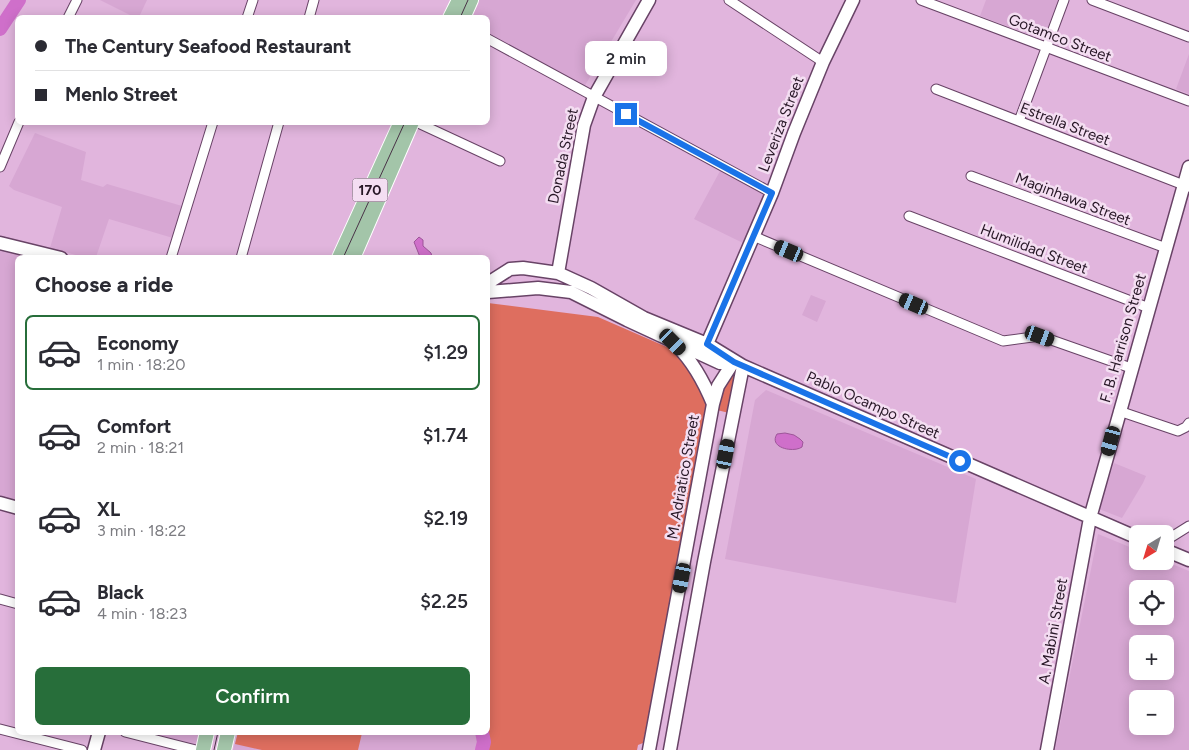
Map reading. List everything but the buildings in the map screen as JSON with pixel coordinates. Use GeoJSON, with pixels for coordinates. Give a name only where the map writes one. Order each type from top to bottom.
{"type":"FeatureCollection","features":[{"type":"Feature","properties":{"kind":"main road"},"geometry":{"type":"LineString","coordinates":[[452,15],[459,0]]}},
{"type":"Feature","properties":{"kind":"main road"},"geometry":{"type":"LineString","coordinates":[[464,15],[471,0]]}},
{"type":"Feature","properties":{"kind":"main road","name":"Donada Street"},"geometry":{"type":"LineString","coordinates":[[558,273],[584,125],[594,97],[649,0]]}},
{"type":"Feature","properties":{"kind":"main road","name":"Leveriza Street"},"geometry":{"type":"LineString","coordinates":[[707,344],[772,193],[794,132],[823,62],[853,0]]}},
{"type":"Feature","properties":{"kind":"main road","name":"170"},"geometry":{"type":"LineString","coordinates":[[340,255],[400,125]]}},
{"type":"Feature","properties":{"kind":"main road","name":"170"},"geometry":{"type":"LineString","coordinates":[[354,255],[411,125]]}},
{"type":"Feature","properties":{"kind":"main road","name":"F. B. Harrison Street"},"geometry":{"type":"LineString","coordinates":[[1090,518],[1166,248],[1186,186],[1189,167]]}},
{"type":"Feature","properties":{"kind":"main road"},"geometry":{"type":"LineString","coordinates":[[0,244],[48,255]]}},
{"type":"Feature","properties":{"kind":"main road","name":"Pablo Ocampo Street"},"geometry":{"type":"LineString","coordinates":[[490,282],[510,270],[523,268],[558,273],[571,285],[673,342],[720,363],[738,364]]}},
{"type":"Feature","properties":{"kind":"main road"},"geometry":{"type":"LineString","coordinates":[[510,270],[513,289]]}},
{"type":"Feature","properties":{"kind":"main road","name":"Pablo Ocampo Street"},"geometry":{"type":"LineString","coordinates":[[490,292],[571,285],[591,288],[644,318],[707,344],[738,364],[1129,534]]}},
{"type":"Feature","properties":{"kind":"main road"},"geometry":{"type":"LineString","coordinates":[[673,342],[698,370],[713,404]]}},
{"type":"Feature","properties":{"kind":"main road"},"geometry":{"type":"LineString","coordinates":[[670,750],[738,364]]}},
{"type":"Feature","properties":{"kind":"main road","name":"M. Adriatico Street"},"geometry":{"type":"LineString","coordinates":[[649,750],[713,404],[718,386],[738,364]]}},
{"type":"Feature","properties":{"kind":"main road"},"geometry":{"type":"LineString","coordinates":[[0,503],[15,507]]}},
{"type":"Feature","properties":{"kind":"main road","name":"A. Mabini Street"},"geometry":{"type":"LineString","coordinates":[[1047,750],[1090,518]]}},
{"type":"Feature","properties":{"kind":"main road"},"geometry":{"type":"LineString","coordinates":[[1174,554],[1189,560]]}},
{"type":"Feature","properties":{"kind":"main road"},"geometry":{"type":"LineString","coordinates":[[94,750],[98,735]]}},
{"type":"Feature","properties":{"kind":"main road"},"geometry":{"type":"LineString","coordinates":[[203,750],[206,735]]}},
{"type":"Feature","properties":{"kind":"main road"},"geometry":{"type":"LineString","coordinates":[[224,750],[227,735]]}},
{"type":"Feature","properties":{"kind":"street"},"geometry":{"type":"LineString","coordinates":[[70,15],[77,0]]}},
{"type":"Feature","properties":{"kind":"street"},"geometry":{"type":"LineString","coordinates":[[248,15],[253,0]]}},
{"type":"Feature","properties":{"kind":"street"},"geometry":{"type":"LineString","coordinates":[[310,15],[314,0]]}},
{"type":"Feature","properties":{"kind":"street"},"geometry":{"type":"LineString","coordinates":[[729,0],[823,62]]}},
{"type":"Feature","properties":{"kind":"street","name":"Gotamco Street"},"geometry":{"type":"LineString","coordinates":[[921,0],[1189,101]]}},
{"type":"Feature","properties":{"kind":"street"},"geometry":{"type":"LineString","coordinates":[[1019,121],[1064,0]]}},
{"type":"Feature","properties":{"kind":"street"},"geometry":{"type":"LineString","coordinates":[[1092,0],[1189,37]]}},
{"type":"Feature","properties":{"kind":"street"},"geometry":{"type":"LineString","coordinates":[[490,40],[772,193]]}},
{"type":"Feature","properties":{"kind":"street","name":"Estrella Street"},"geometry":{"type":"LineString","coordinates":[[936,89],[1186,186]]}},
{"type":"Feature","properties":{"kind":"street"},"geometry":{"type":"LineString","coordinates":[[0,167],[18,125]]}},
{"type":"Feature","properties":{"kind":"street"},"geometry":{"type":"LineString","coordinates":[[172,255],[212,125]]}},
{"type":"Feature","properties":{"kind":"street"},"geometry":{"type":"LineString","coordinates":[[242,255],[278,125]]}},
{"type":"Feature","properties":{"kind":"street"},"geometry":{"type":"LineString","coordinates":[[422,125],[500,161]]}},
{"type":"Feature","properties":{"kind":"street","name":"Maginhawa Street"},"geometry":{"type":"LineString","coordinates":[[971,176],[1166,248]]}},
{"type":"Feature","properties":{"kind":"street","name":"Humilidad Street"},"geometry":{"type":"LineString","coordinates":[[909,216],[1149,308]]}},
{"type":"Feature","properties":{"kind":"street"},"geometry":{"type":"LineString","coordinates":[[753,236],[1003,341],[1040,336],[1132,368]]}},
{"type":"Feature","properties":{"kind":"street"},"geometry":{"type":"LineString","coordinates":[[1119,411],[1178,431],[1189,423]]}},
{"type":"Feature","properties":{"kind":"street"},"geometry":{"type":"LineString","coordinates":[[1174,535],[1189,526]]}},
{"type":"Feature","properties":{"kind":"street"},"geometry":{"type":"LineString","coordinates":[[0,599],[15,603]]}},
{"type":"Feature","properties":{"kind":"street"},"geometry":{"type":"LineString","coordinates":[[0,729],[15,733]]}},
{"type":"Feature","properties":{"kind":"street"},"geometry":{"type":"LineString","coordinates":[[23,735],[82,750]]}},
{"type":"Feature","properties":{"kind":"street"},"geometry":{"type":"LineString","coordinates":[[137,735],[196,750]]}},
{"type":"Feature","properties":{"kind":"shaded area"},"geometry":{"type":"Polygon","coordinates":[[[100,0],[147,0],[140,15],[130,15],[100,0]]]}},
{"type":"Feature","properties":{"kind":"shaded area"},"geometry":{"type":"Polygon","coordinates":[[[477,0],[636,0],[584,87],[490,35],[490,15],[470,15],[477,0]]]}},
{"type":"Feature","properties":{"kind":"shaded area"},"geometry":{"type":"Polygon","coordinates":[[[986,0],[1061,0],[1045,40],[980,16],[986,0]]]}},
{"type":"Feature","properties":{"kind":"shaded area"},"geometry":{"type":"Polygon","coordinates":[[[1189,54],[1189,94],[1176,89],[1189,54]]]}},
{"type":"Feature","properties":{"kind":"shaded area"},"geometry":{"type":"Polygon","coordinates":[[[35,133],[86,152],[81,180],[103,187],[107,184],[182,206],[173,238],[109,219],[97,255],[76,255],[50,248],[62,207],[14,190],[9,186],[35,133]]]}},
{"type":"Feature","properties":{"kind":"shaded area"},"geometry":{"type":"Polygon","coordinates":[[[720,171],[764,195],[743,243],[694,219],[720,171]]]}},
{"type":"Feature","properties":{"kind":"shaded area"},"geometry":{"type":"Polygon","coordinates":[[[419,237],[423,240],[423,246],[432,255],[419,255],[414,242],[419,237]]]}},
{"type":"Feature","properties":{"kind":"shaded area"},"geometry":{"type":"Polygon","coordinates":[[[0,249],[26,255],[15,255],[15,500],[0,496],[0,249]]]}},
{"type":"Feature","properties":{"kind":"shaded area"},"geometry":{"type":"Polygon","coordinates":[[[811,295],[826,301],[817,322],[802,315],[811,295]]]}},
{"type":"Feature","properties":{"kind":"shaded area"},"geometry":{"type":"Polygon","coordinates":[[[490,303],[598,317],[676,351],[688,364],[708,402],[643,743],[638,745],[637,750],[486,750],[488,735],[490,735],[490,303]]]}},
{"type":"Feature","properties":{"kind":"shaded area"},"geometry":{"type":"Polygon","coordinates":[[[733,374],[735,374],[729,413],[717,410],[721,391],[733,374]]]}},
{"type":"Feature","properties":{"kind":"shaded area"},"geometry":{"type":"Polygon","coordinates":[[[766,390],[976,479],[956,603],[725,559],[755,400],[766,390]]]}},
{"type":"Feature","properties":{"kind":"shaded area"},"geometry":{"type":"Polygon","coordinates":[[[785,433],[800,439],[803,442],[802,447],[788,449],[779,446],[775,439],[777,434],[785,433]]]}},
{"type":"Feature","properties":{"kind":"shaded area"},"geometry":{"type":"Polygon","coordinates":[[[1114,463],[1146,476],[1122,518],[1099,509],[1114,463]]]}},
{"type":"Feature","properties":{"kind":"shaded area"},"geometry":{"type":"Polygon","coordinates":[[[1098,534],[1129,547],[1129,570],[1174,570],[1174,565],[1189,571],[1189,750],[1055,750],[1098,534]]]}},
{"type":"Feature","properties":{"kind":"shaded area"},"geometry":{"type":"Polygon","coordinates":[[[149,735],[199,735],[196,747],[149,735]]]}},
{"type":"Feature","properties":{"kind":"shaded area"},"geometry":{"type":"Polygon","coordinates":[[[237,735],[481,735],[478,750],[233,750],[237,735]]]}},
{"type":"Feature","properties":{"kind":"shaded area"},"geometry":{"type":"Polygon","coordinates":[[[237,735],[362,735],[358,750],[262,750],[235,744],[237,735]]]}},
{"type":"Feature","properties":{"kind":"waterway"},"geometry":{"type":"LineString","coordinates":[[0,29],[19,0]]}},
{"type":"Feature","properties":{"kind":"waterway"},"geometry":{"type":"LineString","coordinates":[[482,750],[484,742],[483,735]]}},
{"type":"Feature","properties":{"kind":"tram line"},"geometry":{"type":"LineString","coordinates":[[461,15],[468,0]]}},
{"type":"Feature","properties":{"kind":"tram line"},"geometry":{"type":"LineString","coordinates":[[344,255],[404,125]]}},
{"type":"Feature","properties":{"kind":"tram line"},"geometry":{"type":"LineString","coordinates":[[214,750],[217,735]]}},
{"type":"Feature","properties":{"kind":"route"},"geometry":{"type":"LineString","coordinates":[[626,114],[772,193],[707,344],[734,362],[960,461]]}}]}
